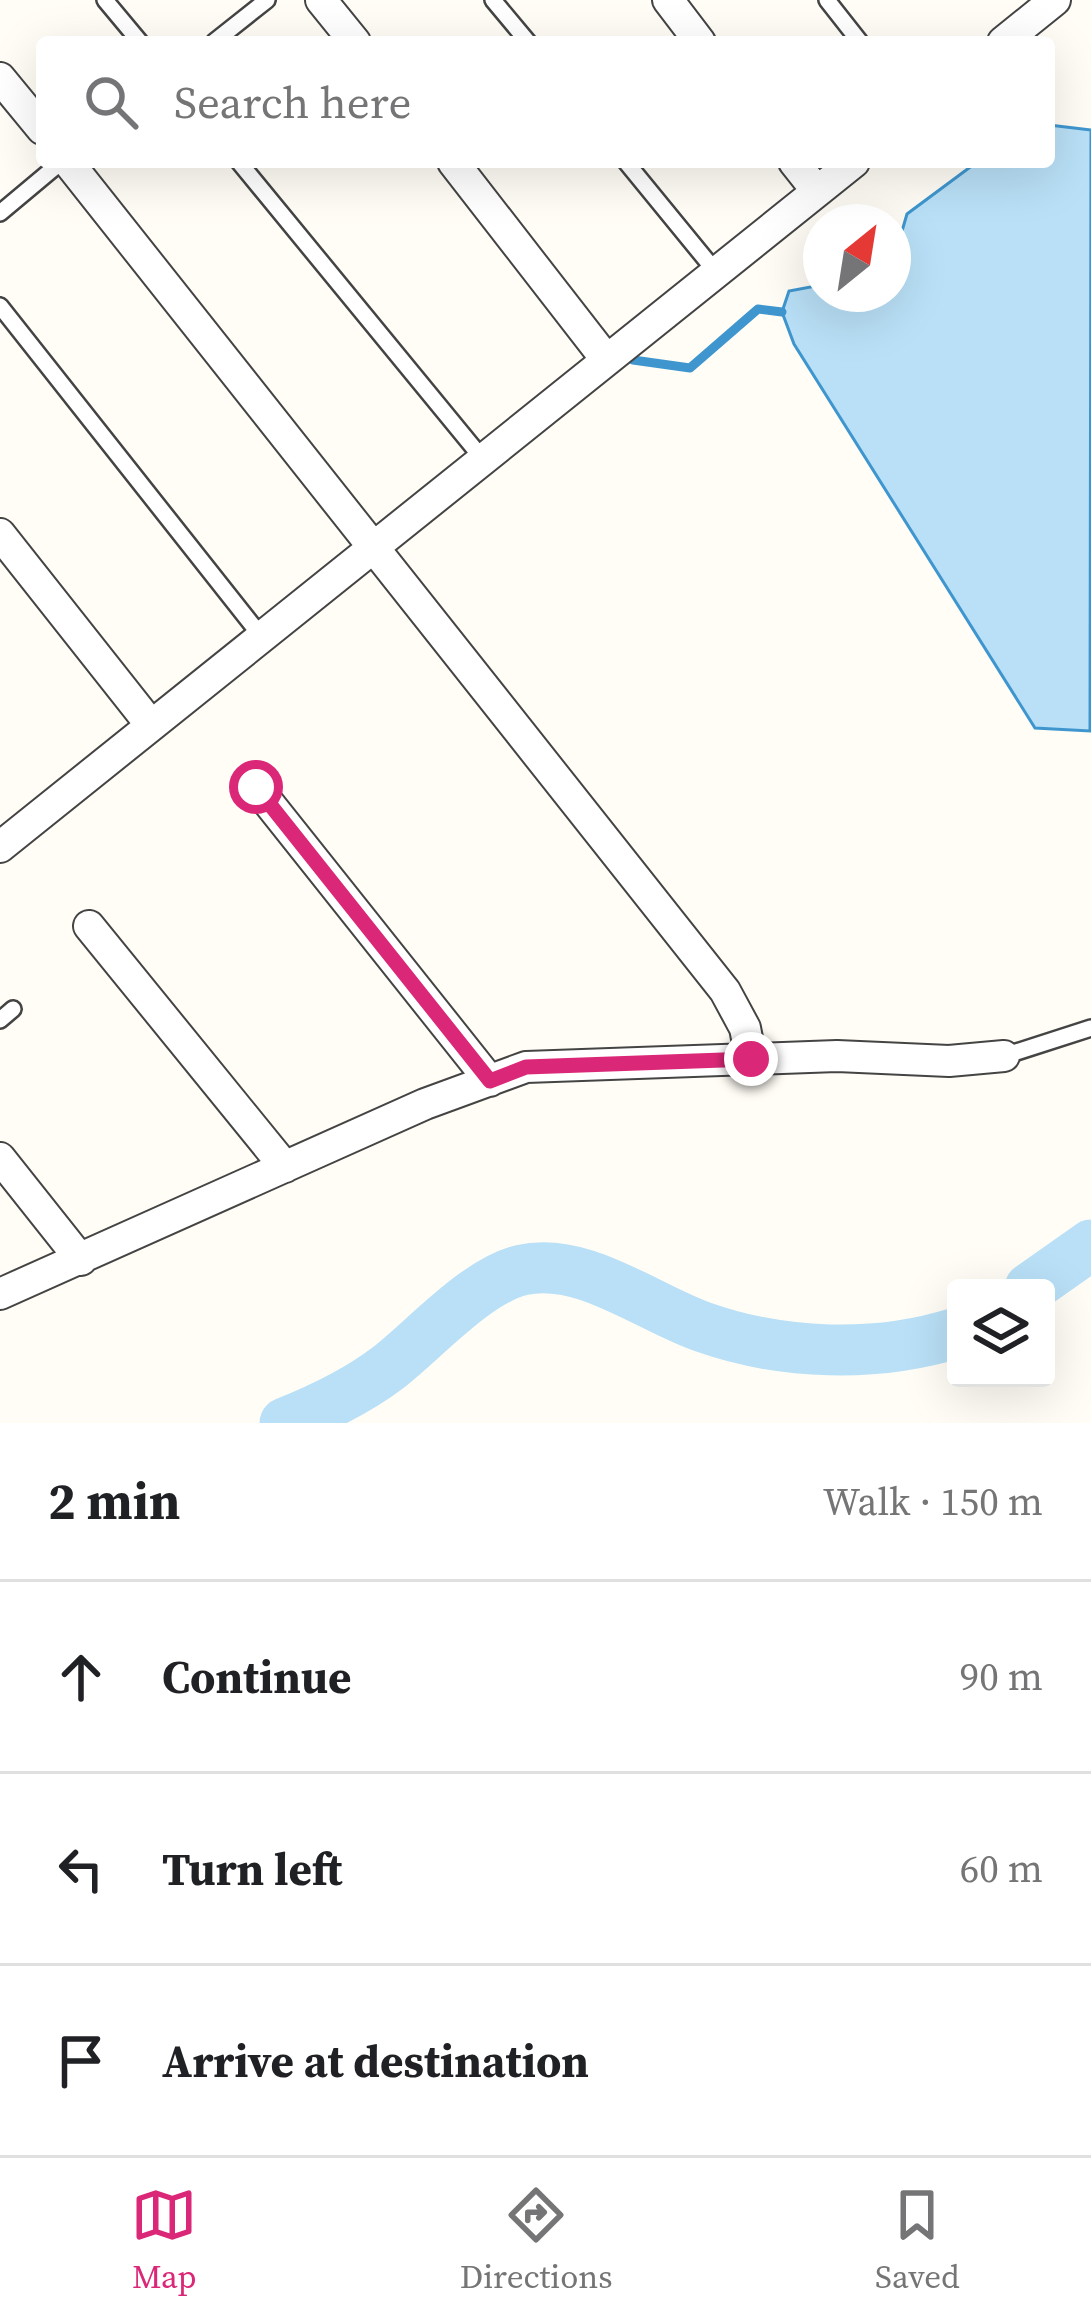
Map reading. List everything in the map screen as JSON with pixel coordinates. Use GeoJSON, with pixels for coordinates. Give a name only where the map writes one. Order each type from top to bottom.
{"type":"FeatureCollection","features":[{"type":"Feature","properties":{"kind":"street"},"geometry":{"type":"LineString","coordinates":[[321,0],[350,36]]}},
{"type":"Feature","properties":{"kind":"street"},"geometry":{"type":"LineString","coordinates":[[668,0],[695,36]]}},
{"type":"Feature","properties":{"kind":"street"},"geometry":{"type":"LineString","coordinates":[[1008,36],[1034,6]]}},
{"type":"Feature","properties":{"kind":"street"},"geometry":{"type":"LineString","coordinates":[[0,78],[36,122]]}},
{"type":"Feature","properties":{"kind":"street"},"geometry":{"type":"LineString","coordinates":[[70,168],[280,424],[724,992],[745,1028],[751,1059]]}},
{"type":"Feature","properties":{"kind":"street"},"geometry":{"type":"LineString","coordinates":[[458,168],[606,358]]}},
{"type":"Feature","properties":{"kind":"street"},"geometry":{"type":"LineString","coordinates":[[799,168],[817,191]]}},
{"type":"Feature","properties":{"kind":"street"},"geometry":{"type":"LineString","coordinates":[[0,847],[846,168]]}},
{"type":"Feature","properties":{"kind":"street"},"geometry":{"type":"LineString","coordinates":[[0,534],[151,725]]}},
{"type":"Feature","properties":{"kind":"street"},"geometry":{"type":"LineString","coordinates":[[256,787],[490,1081]]}},
{"type":"Feature","properties":{"kind":"street"},"geometry":{"type":"LineString","coordinates":[[89,926],[285,1167]]}},
{"type":"Feature","properties":{"kind":"street"},"geometry":{"type":"LineString","coordinates":[[0,1294],[425,1104],[526,1067],[837,1056],[950,1061],[1004,1056]]}},
{"type":"Feature","properties":{"kind":"street"},"geometry":{"type":"LineString","coordinates":[[0,1158],[81,1260]]}},
{"type":"Feature","properties":{"kind":"lane"},"geometry":{"type":"LineString","coordinates":[[105,0],[135,36]]}},
{"type":"Feature","properties":{"kind":"lane"},"geometry":{"type":"LineString","coordinates":[[222,36],[267,0]]}},
{"type":"Feature","properties":{"kind":"lane"},"geometry":{"type":"LineString","coordinates":[[494,0],[523,36]]}},
{"type":"Feature","properties":{"kind":"lane"},"geometry":{"type":"LineString","coordinates":[[827,0],[855,36]]}},
{"type":"Feature","properties":{"kind":"lane"},"geometry":{"type":"LineString","coordinates":[[0,213],[57,168]]}},
{"type":"Feature","properties":{"kind":"lane"},"geometry":{"type":"LineString","coordinates":[[244,168],[482,458]]}},
{"type":"Feature","properties":{"kind":"lane"},"geometry":{"type":"LineString","coordinates":[[631,168],[716,272]]}},
{"type":"Feature","properties":{"kind":"lane"},"geometry":{"type":"LineString","coordinates":[[0,306],[261,636]]}},
{"type":"Feature","properties":{"kind":"lane"},"geometry":{"type":"LineString","coordinates":[[1004,1056],[1091,1028]]}},
{"type":"Feature","properties":{"kind":"water"},"geometry":{"type":"Polygon","coordinates":[[[1055,126],[1091,130],[1090,731],[1035,728],[794,344],[782,312],[789,291],[803,288],[803,312],[911,312],[911,211],[969,168],[1055,168],[1055,126]]]}},
{"type":"Feature","properties":{"kind":"waterway"},"geometry":{"type":"LineString","coordinates":[[633,360],[690,368],[758,309],[782,312]]}},
{"type":"Feature","properties":{"kind":"waterway"},"geometry":{"type":"LineString","coordinates":[[1043,1279],[1091,1245]]}},
{"type":"Feature","properties":{"kind":"waterway"},"geometry":{"type":"LineString","coordinates":[[285,1423],[365,1383],[470,1298],[522,1270],[568,1270],[703,1327],[797,1348],[894,1347],[947,1335]]}},
{"type":"Feature","properties":{"kind":"route"},"geometry":{"type":"LineString","coordinates":[[256,787],[490,1081],[526,1067],[751,1059]]}}]}
